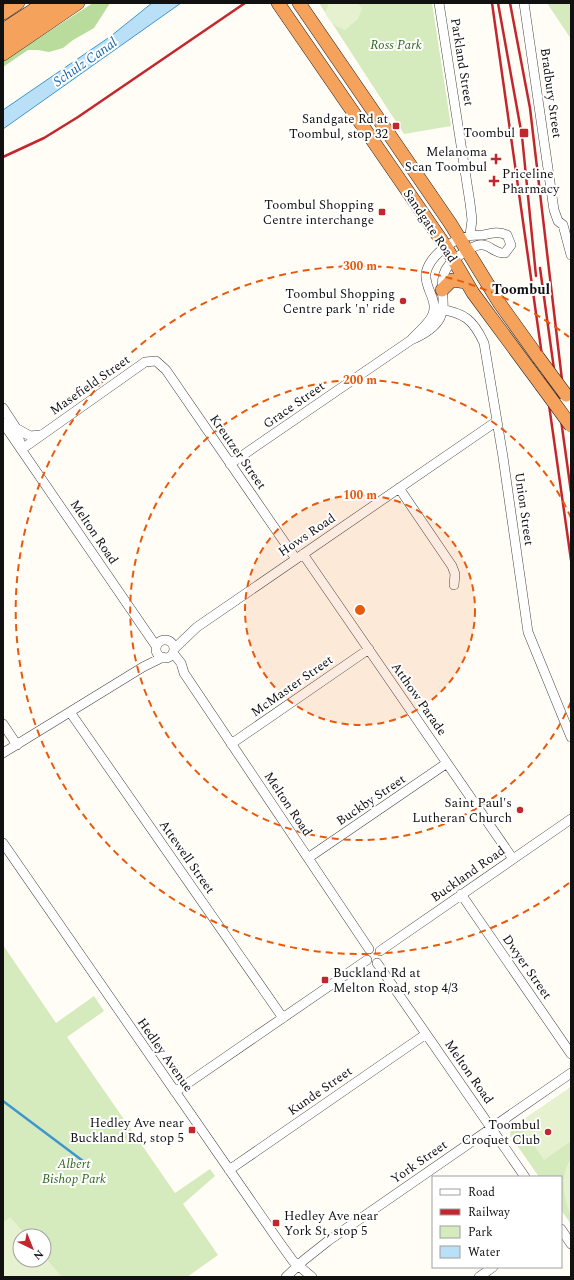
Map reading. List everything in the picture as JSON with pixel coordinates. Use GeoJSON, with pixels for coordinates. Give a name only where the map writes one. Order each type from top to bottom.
{"type":"FeatureCollection","features":[{"type":"Feature","properties":{"kind":"highway"},"geometry":{"type":"LineString","coordinates":[[3,13],[18,3]]}},
{"type":"Feature","properties":{"kind":"highway"},"geometry":{"type":"LineString","coordinates":[[3,30],[44,3]]}},
{"type":"Feature","properties":{"kind":"highway"},"geometry":{"type":"LineString","coordinates":[[3,42],[61,3]]}},
{"type":"Feature","properties":{"kind":"highway"},"geometry":{"type":"LineString","coordinates":[[3,54],[78,3]]}},
{"type":"Feature","properties":{"kind":"highway","name":"Sandgate Road"},"geometry":{"type":"LineString","coordinates":[[278,3],[446,247],[466,282],[571,426]]}},
{"type":"Feature","properties":{"kind":"highway","name":"Sandgate Road"},"geometry":{"type":"LineString","coordinates":[[299,3],[464,237],[467,250],[500,304],[568,398]]}},
{"type":"Feature","properties":{"kind":"highway"},"geometry":{"type":"LineString","coordinates":[[442,290],[452,280],[466,282]]}},
{"type":"Feature","properties":{"kind":"street","name":"Parkland Street"},"geometry":{"type":"LineString","coordinates":[[439,3],[472,220],[481,235]]}},
{"type":"Feature","properties":{"kind":"street","name":"Bradbury Street"},"geometry":{"type":"LineString","coordinates":[[524,3],[554,210],[558,221],[567,224],[571,255]]}},
{"type":"Feature","properties":{"kind":"street","name":"Parkland Street"},"geometry":{"type":"LineString","coordinates":[[464,237],[472,220]]}},
{"type":"Feature","properties":{"kind":"street","name":"Grace Street"},"geometry":{"type":"LineString","coordinates":[[230,464],[411,340],[433,329],[439,322],[443,273],[454,260],[467,250],[481,245],[487,246],[498,253],[505,253],[512,245],[510,238],[501,233],[464,237]]}},
{"type":"Feature","properties":{"kind":"street"},"geometry":{"type":"LineString","coordinates":[[439,309],[427,285],[426,273],[433,259],[446,247],[464,237]]}},
{"type":"Feature","properties":{"kind":"street","name":"Union Street"},"geometry":{"type":"LineString","coordinates":[[439,309],[466,317],[480,334],[487,354],[528,632],[571,737]]}},
{"type":"Feature","properties":{"kind":"street","name":"Kreutzer Street"},"geometry":{"type":"LineString","coordinates":[[156,361],[166,370],[230,464],[300,556]]}},
{"type":"Feature","properties":{"kind":"street","name":"Masefield Street"},"geometry":{"type":"LineString","coordinates":[[22,449],[146,362],[156,361]]}},
{"type":"Feature","properties":{"kind":"street"},"geometry":{"type":"LineString","coordinates":[[3,408],[5,424]]}},
{"type":"Feature","properties":{"kind":"street","name":"Hows Road"},"geometry":{"type":"LineString","coordinates":[[3,753],[143,667],[165,649],[497,421]]}},
{"type":"Feature","properties":{"kind":"street","name":"Melton Road"},"geometry":{"type":"LineString","coordinates":[[5,424],[16,428],[22,449]]}},
{"type":"Feature","properties":{"kind":"street","name":"Melton Road"},"geometry":{"type":"LineString","coordinates":[[5,424],[146,630],[147,635],[181,663],[184,674],[369,949]]}},
{"type":"Feature","properties":{"kind":"street"},"geometry":{"type":"LineString","coordinates":[[16,428],[30,436],[40,435]]}},
{"type":"Feature","properties":{"kind":"street"},"geometry":{"type":"LineString","coordinates":[[399,488],[452,566],[455,574],[454,585]]}},
{"type":"Feature","properties":{"kind":"street","name":"Atthow Parade"},"geometry":{"type":"LineString","coordinates":[[300,556],[369,649],[513,859]]}},
{"type":"Feature","properties":{"kind":"street","name":"McMaster Street"},"geometry":{"type":"LineString","coordinates":[[231,744],[369,649]]}},
{"type":"Feature","properties":{"kind":"street","name":"Attewell Street"},"geometry":{"type":"LineString","coordinates":[[70,712],[283,1018]]}},
{"type":"Feature","properties":{"kind":"street"},"geometry":{"type":"LineString","coordinates":[[3,724],[17,745]]}},
{"type":"Feature","properties":{"kind":"street","name":"Buckby Street"},"geometry":{"type":"LineString","coordinates":[[308,858],[447,763]]}},
{"type":"Feature","properties":{"kind":"street","name":"Buckland Road"},"geometry":{"type":"LineString","coordinates":[[380,952],[461,894],[571,819]]}},
{"type":"Feature","properties":{"kind":"street","name":"Hedley Avenue"},"geometry":{"type":"LineString","coordinates":[[3,843],[280,1243],[298,1265],[312,1277]]}},
{"type":"Feature","properties":{"kind":"street","name":"Dwyer Street"},"geometry":{"type":"LineString","coordinates":[[461,894],[571,1054]]}},
{"type":"Feature","properties":{"kind":"street"},"geometry":{"type":"LineString","coordinates":[[373,948],[380,952],[381,956],[377,963],[372,964],[367,960],[365,956],[369,949],[373,948]]}},
{"type":"Feature","properties":{"kind":"street"},"geometry":{"type":"LineString","coordinates":[[176,1092],[367,960]]}},
{"type":"Feature","properties":{"kind":"street","name":"Melton Road"},"geometry":{"type":"LineString","coordinates":[[377,963],[524,1176]]}},
{"type":"Feature","properties":{"kind":"street","name":"Kunde Street"},"geometry":{"type":"LineString","coordinates":[[229,1170],[426,1034]]}},
{"type":"Feature","properties":{"kind":"street","name":"York Street"},"geometry":{"type":"LineString","coordinates":[[286,1277],[298,1265],[328,1241],[571,1073]]}},
{"type":"Feature","properties":{"kind":"street"},"geometry":{"type":"LineString","coordinates":[[562,1230],[571,1244]]}},
{"type":"Feature","properties":{"kind":"street"},"geometry":{"type":"LineString","coordinates":[[479,1277],[492,1268]]}},
{"type":"Feature","properties":{"kind":"green space"},"geometry":{"type":"Polygon","coordinates":[[[93,3],[110,3],[94,28],[73,40],[63,48],[49,52],[28,50],[3,67],[3,61],[93,3]]]}},
{"type":"Feature","properties":{"kind":"green space","name":"Ross Park"},"geometry":{"type":"Polygon","coordinates":[[[319,3],[432,3],[451,126],[404,134],[319,3]]]}},
{"type":"Feature","properties":{"kind":"green space"},"geometry":{"type":"Polygon","coordinates":[[[329,3],[357,3],[362,8],[358,19],[345,30],[335,25],[325,13],[329,3]]]}},
{"type":"Feature","properties":{"kind":"green space"},"geometry":{"type":"Polygon","coordinates":[[[547,3],[571,3],[571,39],[547,3]]]}},
{"type":"Feature","properties":{"kind":"green space","name":"Albert Bishop Park"},"geometry":{"type":"Polygon","coordinates":[[[3,945],[56,1023],[94,996],[104,1011],[67,1037],[175,1193],[210,1169],[215,1176],[183,1204],[218,1255],[187,1277],[3,1277],[3,945]]]}},
{"type":"Feature","properties":{"kind":"green space"},"geometry":{"type":"Polygon","coordinates":[[[571,1087],[571,1224],[562,1211],[562,1176],[538,1176],[510,1135],[514,1126],[571,1087]]]}},
{"type":"Feature","properties":{"kind":"green space","name":"Toombul Croquet Club"},"geometry":{"type":"Polygon","coordinates":[[[571,1087],[571,1141],[544,1160],[519,1123],[571,1087]]]}},
{"type":"Feature","properties":{"kind":"green space"},"geometry":{"type":"Polygon","coordinates":[[[571,1159],[571,1216],[566,1202],[564,1180],[567,1166],[571,1159]]]}},
{"type":"Feature","properties":{"kind":"green space"},"geometry":{"type":"Polygon","coordinates":[[[10,1217],[20,1228],[12,1228],[12,1268],[52,1268],[52,1265],[62,1277],[3,1277],[3,1223],[10,1217]]]}},
{"type":"Feature","properties":{"kind":"water","name":"Schulz Canal"},"geometry":{"type":"Polygon","coordinates":[[[152,3],[181,3],[3,129],[3,110],[111,36],[152,3]]]}},
{"type":"Feature","properties":{"kind":"waterway"},"geometry":{"type":"LineString","coordinates":[[3,1101],[87,1164]]}},
{"type":"Feature","properties":{"kind":"railway"},"geometry":{"type":"LineString","coordinates":[[3,157],[44,138],[78,117],[245,3]]}},
{"type":"Feature","properties":{"kind":"railway"},"geometry":{"type":"LineString","coordinates":[[492,3],[571,560]]}},
{"type":"Feature","properties":{"kind":"railway"},"geometry":{"type":"LineString","coordinates":[[498,3],[522,136],[536,276]]}},
{"type":"Feature","properties":{"kind":"railway"},"geometry":{"type":"LineString","coordinates":[[510,3],[530,108],[564,397]]}},
{"type":"Feature","properties":{"kind":"railway"},"geometry":{"type":"LineString","coordinates":[[540,268],[571,492]]}},
{"type":"Feature","properties":{"kind":"place","name":"Sandgate Rd at Toombul, stop 32"},"geometry":{"type":"Point","coordinates":[396,126]}},
{"type":"Feature","properties":{"kind":"place","name":"Toombul"},"geometry":{"type":"Point","coordinates":[524,133]}},
{"type":"Feature","properties":{"kind":"place","name":"Melanoma Scan Toombul"},"geometry":{"type":"Point","coordinates":[496,159]}},
{"type":"Feature","properties":{"kind":"place","name":"Priceline Pharmacy"},"geometry":{"type":"Point","coordinates":[494,181]}},
{"type":"Feature","properties":{"kind":"place","name":"Toombul Shopping Centre interchange"},"geometry":{"type":"Point","coordinates":[382,212]}},
{"type":"Feature","properties":{"kind":"place","name":"Toombul Shopping Centre park 'n' ride"},"geometry":{"type":"Point","coordinates":[403,301]}},
{"type":"Feature","properties":{"kind":"place","name":"Saint Paul's Lutheran Church"},"geometry":{"type":"Point","coordinates":[520,810]}},
{"type":"Feature","properties":{"kind":"place","name":"Buckland Rd at Melton Road, stop 4/3"},"geometry":{"type":"Point","coordinates":[325,980]}},
{"type":"Feature","properties":{"kind":"place","name":"Hedley Ave near Buckland Rd, stop 5"},"geometry":{"type":"Point","coordinates":[192,1130]}},
{"type":"Feature","properties":{"kind":"place","name":"Toombul Croquet Club"},"geometry":{"type":"Point","coordinates":[548,1132]}},
{"type":"Feature","properties":{"kind":"place","name":"Hedley Ave near York St, stop 5"},"geometry":{"type":"Point","coordinates":[276,1223]}},
{"type":"Feature","properties":{"kind":"district","name":"Toombul"},"geometry":{"type":"Point","coordinates":[521,289]}}]}
